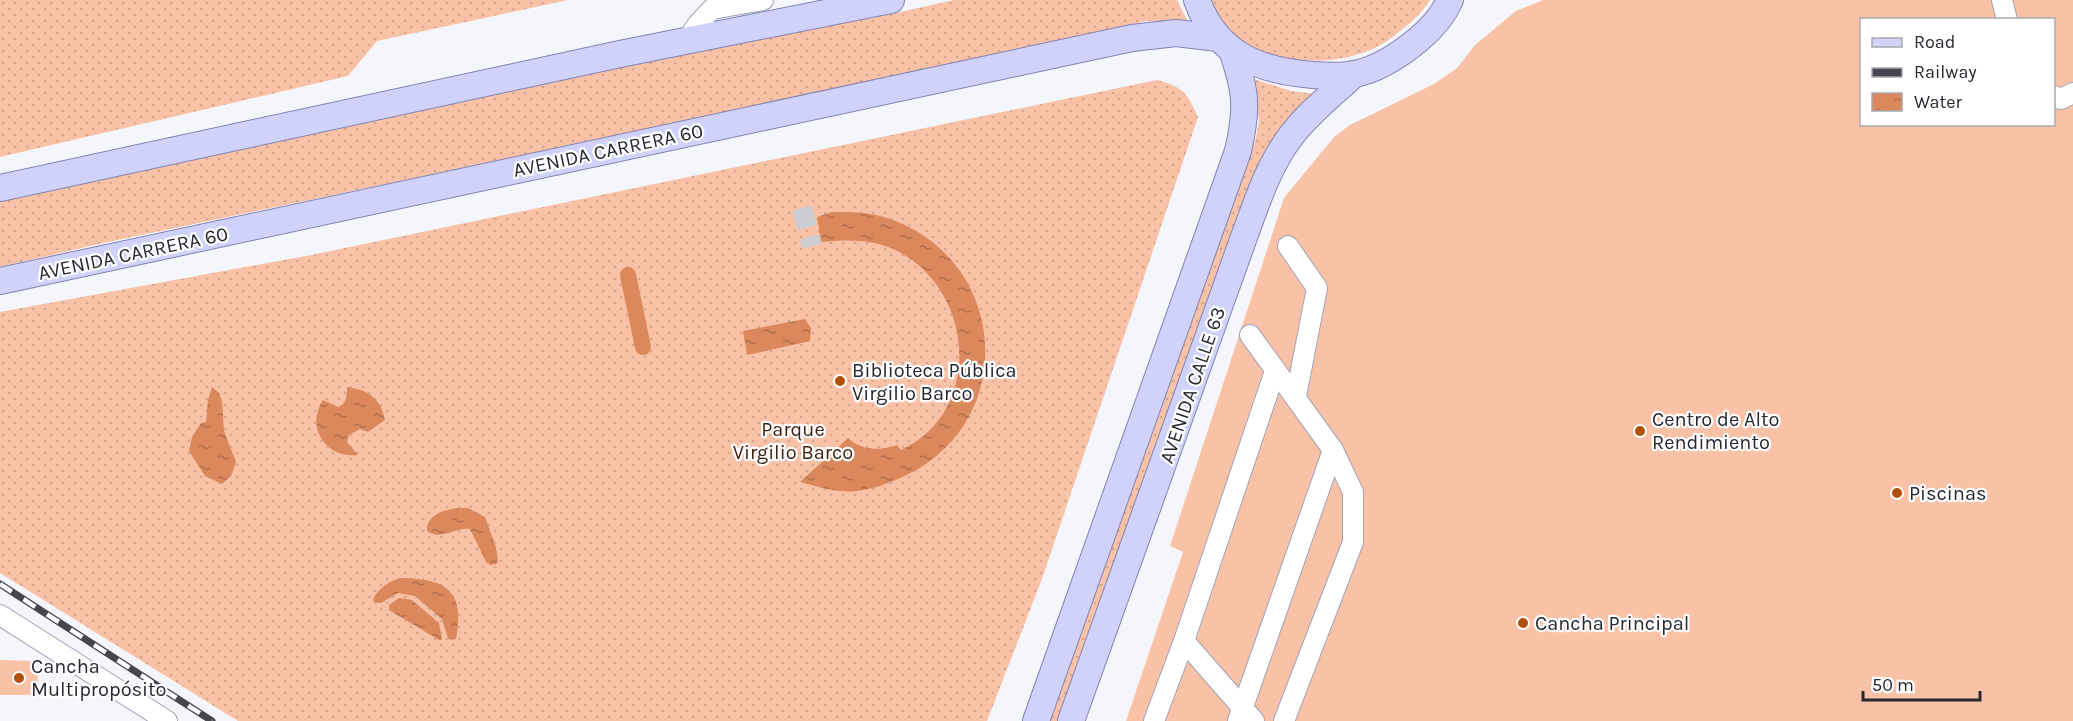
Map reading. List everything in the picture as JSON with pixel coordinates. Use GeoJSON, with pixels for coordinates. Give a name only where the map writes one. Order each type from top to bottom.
{"type":"FeatureCollection","features":[{"type":"Feature","properties":{"kind":"main road"},"geometry":{"type":"LineString","coordinates":[[0,188],[687,40],[891,0]]}},
{"type":"Feature","properties":{"kind":"main road","name":"AVENIDA CALLE 63"},"geometry":{"type":"LineString","coordinates":[[1036,721],[1238,151],[1245,111],[1244,90],[1225,44],[1209,25],[1197,0]]}},
{"type":"Feature","properties":{"kind":"main road"},"geometry":{"type":"LineString","coordinates":[[1225,44],[1248,61],[1277,70],[1326,76],[1354,74],[1368,70],[1409,47],[1438,21],[1451,2]]}},
{"type":"Feature","properties":{"kind":"main road","name":"AVENIDA CARRERA 60"},"geometry":{"type":"LineString","coordinates":[[0,281],[1132,38],[1176,33],[1225,44]]}},
{"type":"Feature","properties":{"kind":"main road","name":"AVENIDA CALLE 63"},"geometry":{"type":"LineString","coordinates":[[1071,721],[1267,177],[1292,135],[1354,74]]}},
{"type":"Feature","properties":{"kind":"street"},"geometry":{"type":"LineString","coordinates":[[687,40],[712,9],[763,0]]}},
{"type":"Feature","properties":{"kind":"street"},"geometry":{"type":"LineString","coordinates":[[2002,0],[2006,18]]}},
{"type":"Feature","properties":{"kind":"street"},"geometry":{"type":"LineString","coordinates":[[2055,96],[2061,99],[2073,93]]}},
{"type":"Feature","properties":{"kind":"street"},"geometry":{"type":"LineString","coordinates":[[1288,246],[1317,288],[1296,396]]}},
{"type":"Feature","properties":{"kind":"street"},"geometry":{"type":"LineString","coordinates":[[1250,334],[1333,450],[1353,492],[1353,542],[1284,721]]}},
{"type":"Feature","properties":{"kind":"street"},"geometry":{"type":"LineString","coordinates":[[1154,721],[1184,641],[1275,371]]}},
{"type":"Feature","properties":{"kind":"street"},"geometry":{"type":"LineString","coordinates":[[1245,716],[1333,450]]}},
{"type":"Feature","properties":{"kind":"street"},"geometry":{"type":"LineString","coordinates":[[0,615],[167,721]]}},
{"type":"Feature","properties":{"kind":"street"},"geometry":{"type":"LineString","coordinates":[[1184,641],[1245,716]]}},
{"type":"Feature","properties":{"kind":"green space"},"geometry":{"type":"Polygon","coordinates":[[[0,0],[568,0],[377,41],[348,76],[0,157],[0,0]]]}},
{"type":"Feature","properties":{"kind":"green space"},"geometry":{"type":"Polygon","coordinates":[[[954,0],[1177,0],[1189,24],[1176,21],[1146,21],[812,95],[103,243],[0,267],[0,201],[625,63],[882,16],[954,0]]]}},
{"type":"Feature","properties":{"kind":"green space"},"geometry":{"type":"Polygon","coordinates":[[[1209,0],[1430,0],[1412,21],[1379,46],[1353,56],[1316,61],[1278,56],[1243,42],[1226,28],[1209,0]]]}},
{"type":"Feature","properties":{"kind":"green space","name":"Centro de Alto Rendimiento"},"geometry":{"type":"Polygon","coordinates":[[[1543,0],[2073,0],[2073,721],[1126,721],[1183,552],[1170,546],[1284,198],[1334,137],[1350,125],[1434,84],[1457,68],[1475,45],[1516,11],[1543,0]]]}},
{"type":"Feature","properties":{"kind":"green space"},"geometry":{"type":"Polygon","coordinates":[[[1253,79],[1292,91],[1315,94],[1289,120],[1062,721],[1049,721],[1207,268],[1255,142],[1259,122],[1253,79]]]}},
{"type":"Feature","properties":{"kind":"green space","name":"Parque Virgilio Barco"},"geometry":{"type":"Polygon","coordinates":[[[1157,80],[1173,85],[1183,92],[1198,117],[1042,579],[987,721],[238,721],[0,573],[0,312],[311,255],[1157,80]]]}},
{"type":"Feature","properties":{"kind":"green space","name":"Cancha Multipropósito"},"geometry":{"type":"Polygon","coordinates":[[[0,660],[35,661],[40,695],[0,695],[0,660]]]}},
{"type":"Feature","properties":{"kind":"water"},"geometry":{"type":"Polygon","coordinates":[[[832,212],[880,216],[928,239],[959,269],[978,305],[985,345],[981,385],[965,423],[938,455],[898,479],[877,487],[855,491],[825,489],[800,482],[848,438],[865,448],[878,449],[897,445],[901,450],[927,433],[945,411],[956,384],[959,356],[956,327],[946,300],[929,275],[906,256],[886,246],[865,241],[821,242],[817,217],[832,212]]]}},
{"type":"Feature","properties":{"kind":"water"},"geometry":{"type":"Polygon","coordinates":[[[805,319],[811,328],[810,341],[747,355],[743,331],[805,319]]]}},
{"type":"Feature","properties":{"kind":"water"},"geometry":{"type":"Polygon","coordinates":[[[212,387],[219,393],[222,401],[224,431],[236,462],[231,476],[222,484],[205,476],[189,451],[192,437],[201,423],[206,422],[212,387]]]}},
{"type":"Feature","properties":{"kind":"water"},"geometry":{"type":"Polygon","coordinates":[[[347,387],[361,390],[372,396],[380,406],[385,420],[368,432],[360,429],[349,435],[347,442],[358,455],[336,452],[328,446],[322,439],[316,421],[323,400],[338,407],[341,406],[346,399],[347,387]]]}},
{"type":"Feature","properties":{"kind":"water"},"geometry":{"type":"Polygon","coordinates":[[[457,508],[468,508],[485,517],[496,547],[498,561],[496,564],[490,565],[486,562],[470,529],[438,535],[427,531],[429,521],[433,517],[457,508]]]}},
{"type":"Feature","properties":{"kind":"water"},"geometry":{"type":"Polygon","coordinates":[[[402,578],[431,581],[450,591],[458,610],[456,639],[448,638],[442,619],[415,596],[398,593],[381,603],[374,602],[375,595],[382,588],[402,578]]]}},
{"type":"Feature","properties":{"kind":"water"},"geometry":{"type":"Polygon","coordinates":[[[399,598],[412,600],[439,623],[442,640],[389,610],[389,605],[399,598]]]}},
{"type":"Feature","properties":{"kind":"waterway"},"geometry":{"type":"LineString","coordinates":[[628,275],[643,347]]}},
{"type":"Feature","properties":{"kind":"tunnel"},"geometry":{"type":"LineString","coordinates":[[802,208],[812,246]]}},
{"type":"Feature","properties":{"kind":"railway"},"geometry":{"type":"LineString","coordinates":[[0,584],[212,721]]}},
{"type":"Feature","properties":{"kind":"place","name":"Biblioteca Pública Virgilio Barco"},"geometry":{"type":"Point","coordinates":[840,381]}},
{"type":"Feature","properties":{"kind":"place","name":"Centro de Alto Rendimiento"},"geometry":{"type":"Point","coordinates":[1640,431]}},
{"type":"Feature","properties":{"kind":"place","name":"Piscinas"},"geometry":{"type":"Point","coordinates":[1897,493]}},
{"type":"Feature","properties":{"kind":"place","name":"Cancha Principal"},"geometry":{"type":"Point","coordinates":[1523,623]}},
{"type":"Feature","properties":{"kind":"place","name":"Cancha Multipropósito"},"geometry":{"type":"Point","coordinates":[19,678]}}]}
